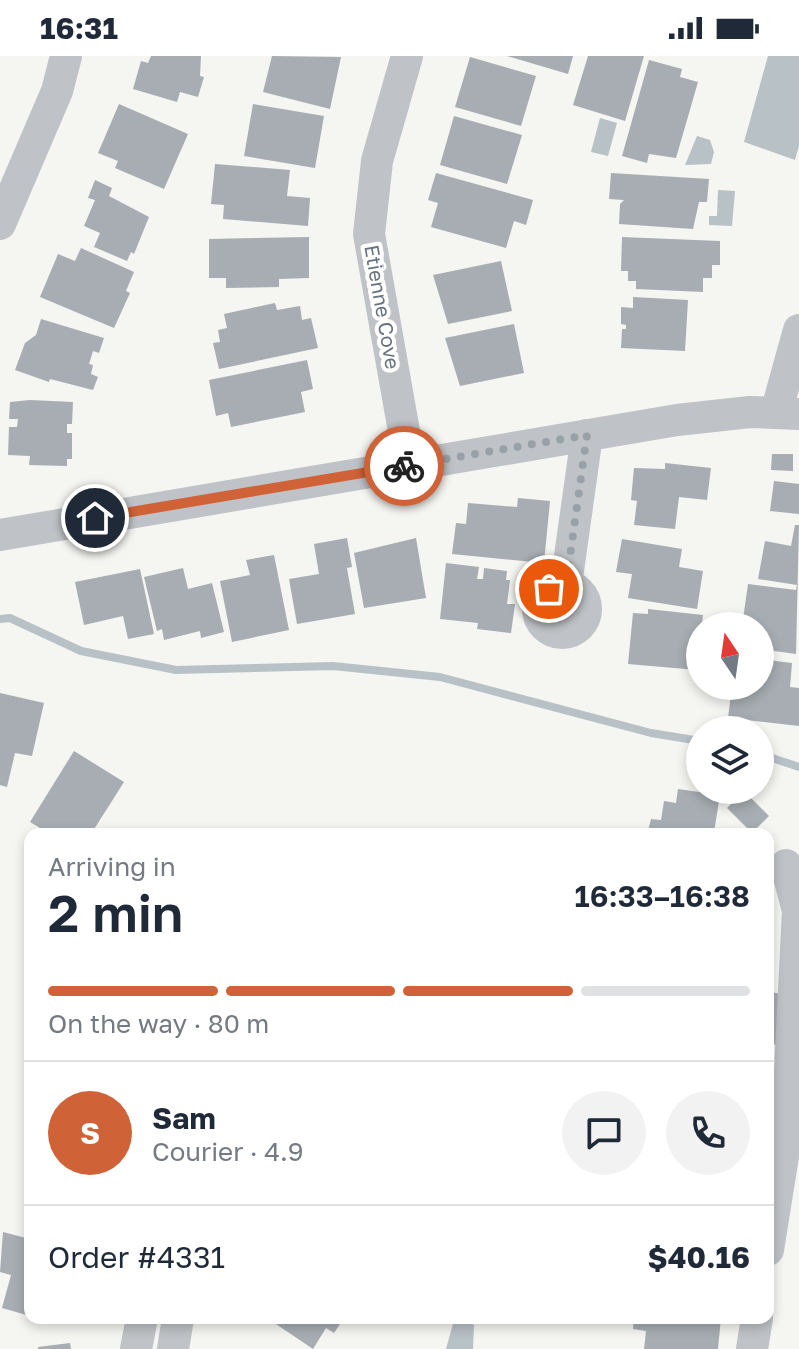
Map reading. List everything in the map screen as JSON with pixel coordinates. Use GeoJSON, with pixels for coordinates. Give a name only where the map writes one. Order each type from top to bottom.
{"type":"FeatureCollection","features":[{"type":"Feature","properties":{"kind":"street"},"geometry":{"type":"LineString","coordinates":[[0,224],[57,91],[66,56]]}},
{"type":"Feature","properties":{"kind":"street","name":"Etienne Cove"},"geometry":{"type":"LineString","coordinates":[[407,56],[377,161],[369,234],[410,465]]}},
{"type":"Feature","properties":{"kind":"street"},"geometry":{"type":"LineString","coordinates":[[0,535],[677,420],[787,414],[799,330]]}},
{"type":"Feature","properties":{"kind":"street"},"geometry":{"type":"LineString","coordinates":[[566,585],[587,435]]}},
{"type":"Feature","properties":{"kind":"street"},"geometry":{"type":"LineString","coordinates":[[774,1169],[798,911],[786,865]]}},
{"type":"Feature","properties":{"kind":"street"},"geometry":{"type":"LineString","coordinates":[[136,1349],[141,1324]]}},
{"type":"Feature","properties":{"kind":"street"},"geometry":{"type":"LineString","coordinates":[[173,1349],[177,1324]]}},
{"type":"Feature","properties":{"kind":"street"},"geometry":{"type":"LineString","coordinates":[[752,1349],[756,1324]]}},
{"type":"Feature","properties":{"kind":"shaded area"},"geometry":{"type":"Polygon","coordinates":[[[768,56],[799,56],[799,146],[795,160],[744,142],[768,56]]]}},
{"type":"Feature","properties":{"kind":"shaded area"},"geometry":{"type":"Polygon","coordinates":[[[600,118],[617,123],[608,156],[591,152],[600,118]]]}},
{"type":"Feature","properties":{"kind":"shaded area"},"geometry":{"type":"Polygon","coordinates":[[[697,136],[710,140],[714,152],[711,164],[685,165],[697,136]]]}},
{"type":"Feature","properties":{"kind":"shaded area"},"geometry":{"type":"Polygon","coordinates":[[[718,190],[735,191],[732,226],[709,225],[709,216],[717,216],[718,190]]]}},
{"type":"Feature","properties":{"kind":"shaded area"},"geometry":{"type":"Polygon","coordinates":[[[453,1324],[474,1325],[473,1349],[446,1349],[453,1324]]]}},
{"type":"Feature","properties":{"kind":"building"},"geometry":{"type":"Polygon","coordinates":[[[151,56],[201,56],[200,76],[204,77],[198,97],[180,92],[177,102],[133,89],[141,61],[148,63],[151,56]]]}},
{"type":"Feature","properties":{"kind":"building"},"geometry":{"type":"Polygon","coordinates":[[[272,56],[341,57],[330,109],[263,92],[272,56]]]}},
{"type":"Feature","properties":{"kind":"building"},"geometry":{"type":"Polygon","coordinates":[[[507,56],[573,56],[568,74],[507,56]]]}},
{"type":"Feature","properties":{"kind":"building"},"geometry":{"type":"Polygon","coordinates":[[[588,56],[644,56],[625,121],[573,105],[588,56]]]}},
{"type":"Feature","properties":{"kind":"building"},"geometry":{"type":"Polygon","coordinates":[[[470,57],[536,76],[521,126],[455,107],[470,57]]]}},
{"type":"Feature","properties":{"kind":"building"},"geometry":{"type":"Polygon","coordinates":[[[649,60],[682,69],[680,77],[698,82],[676,158],[649,154],[647,163],[622,156],[649,60]]]}},
{"type":"Feature","properties":{"kind":"building"},"geometry":{"type":"Polygon","coordinates":[[[119,104],[188,134],[164,189],[115,168],[118,161],[98,153],[119,104]]]}},
{"type":"Feature","properties":{"kind":"building"},"geometry":{"type":"Polygon","coordinates":[[[253,104],[324,116],[315,168],[244,156],[253,104]]]}},
{"type":"Feature","properties":{"kind":"building"},"geometry":{"type":"Polygon","coordinates":[[[454,116],[522,135],[507,184],[440,165],[454,116]]]}},
{"type":"Feature","properties":{"kind":"building"},"geometry":{"type":"Polygon","coordinates":[[[215,164],[290,170],[287,196],[310,198],[308,226],[223,219],[224,205],[211,204],[215,164]]]}},
{"type":"Feature","properties":{"kind":"building"},"geometry":{"type":"Polygon","coordinates":[[[436,173],[533,200],[526,225],[514,221],[506,248],[431,227],[438,203],[428,200],[436,173]]]}},
{"type":"Feature","properties":{"kind":"building"},"geometry":{"type":"Polygon","coordinates":[[[611,173],[709,179],[707,202],[699,202],[693,229],[619,224],[620,204],[624,200],[609,199],[611,173]]]}},
{"type":"Feature","properties":{"kind":"building"},"geometry":{"type":"Polygon","coordinates":[[[95,180],[112,188],[109,196],[149,217],[134,254],[131,252],[127,261],[94,247],[100,233],[84,226],[95,200],[88,198],[95,180]]]}},
{"type":"Feature","properties":{"kind":"building"},"geometry":{"type":"Polygon","coordinates":[[[309,237],[309,278],[279,279],[279,287],[226,288],[226,278],[209,278],[209,239],[309,237]]]}},
{"type":"Feature","properties":{"kind":"building"},"geometry":{"type":"Polygon","coordinates":[[[622,237],[720,241],[720,265],[712,265],[712,278],[703,278],[703,292],[636,289],[636,281],[628,281],[628,271],[621,271],[622,237]]]}},
{"type":"Feature","properties":{"kind":"building"},"geometry":{"type":"Polygon","coordinates":[[[81,248],[134,272],[126,291],[130,293],[114,328],[40,297],[58,254],[75,261],[81,248]]]}},
{"type":"Feature","properties":{"kind":"building"},"geometry":{"type":"Polygon","coordinates":[[[501,261],[512,311],[448,324],[433,275],[501,261]]]}},
{"type":"Feature","properties":{"kind":"building"},"geometry":{"type":"Polygon","coordinates":[[[633,297],[688,300],[685,351],[621,348],[622,329],[626,329],[626,325],[621,324],[621,307],[633,308],[633,297]]]}},
{"type":"Feature","properties":{"kind":"building"},"geometry":{"type":"Polygon","coordinates":[[[275,303],[277,310],[300,306],[302,320],[311,318],[318,348],[219,369],[213,343],[220,342],[218,330],[227,328],[224,314],[275,303]]]}},
{"type":"Feature","properties":{"kind":"building"},"geometry":{"type":"Polygon","coordinates":[[[41,319],[104,338],[99,353],[93,351],[89,364],[93,365],[91,374],[98,377],[93,390],[50,379],[49,382],[15,370],[25,343],[36,335],[41,319]]]}},
{"type":"Feature","properties":{"kind":"building"},"geometry":{"type":"Polygon","coordinates":[[[514,324],[524,373],[460,386],[445,338],[514,324]]]}},
{"type":"Feature","properties":{"kind":"building"},"geometry":{"type":"Polygon","coordinates":[[[307,360],[313,389],[301,392],[305,412],[231,427],[228,413],[216,416],[209,380],[307,360]]]}},
{"type":"Feature","properties":{"kind":"building"},"geometry":{"type":"Polygon","coordinates":[[[10,402],[73,402],[72,424],[67,424],[67,433],[72,433],[72,459],[67,459],[67,466],[29,465],[30,456],[8,455],[9,427],[17,427],[18,419],[9,419],[10,402]]]}},
{"type":"Feature","properties":{"kind":"building"},"geometry":{"type":"Polygon","coordinates":[[[772,454],[793,454],[793,471],[771,470],[772,454]]]}},
{"type":"Feature","properties":{"kind":"building"},"geometry":{"type":"Polygon","coordinates":[[[665,463],[711,468],[707,500],[679,497],[675,529],[634,525],[637,501],[631,500],[634,468],[665,469],[665,463]]]}},
{"type":"Feature","properties":{"kind":"building"},"geometry":{"type":"Polygon","coordinates":[[[774,481],[799,484],[799,514],[770,511],[774,481]]]}},
{"type":"Feature","properties":{"kind":"building"},"geometry":{"type":"Polygon","coordinates":[[[518,498],[550,501],[544,563],[452,554],[456,523],[466,524],[468,503],[517,507],[518,498]]]}},
{"type":"Feature","properties":{"kind":"building"},"geometry":{"type":"Polygon","coordinates":[[[795,525],[799,525],[796,654],[774,651],[774,612],[744,612],[748,584],[796,590],[797,585],[758,579],[765,541],[791,546],[795,525]]]}},
{"type":"Feature","properties":{"kind":"building"},"geometry":{"type":"Polygon","coordinates":[[[347,538],[352,567],[347,568],[355,614],[297,624],[289,579],[319,574],[314,544],[347,538]]]}},
{"type":"Feature","properties":{"kind":"building"},"geometry":{"type":"Polygon","coordinates":[[[416,538],[426,598],[364,608],[354,553],[416,538]]]}},
{"type":"Feature","properties":{"kind":"building"},"geometry":{"type":"Polygon","coordinates":[[[622,539],[682,549],[679,567],[703,571],[697,609],[628,598],[632,574],[616,572],[622,539]]]}},
{"type":"Feature","properties":{"kind":"building"},"geometry":{"type":"Polygon","coordinates":[[[274,555],[289,630],[232,642],[220,581],[250,575],[246,560],[274,555]]]}},
{"type":"Feature","properties":{"kind":"building"},"geometry":{"type":"Polygon","coordinates":[[[446,563],[479,567],[477,579],[483,579],[484,568],[507,571],[506,580],[510,580],[507,604],[515,604],[511,633],[477,629],[478,623],[440,619],[446,563]]]}},
{"type":"Feature","properties":{"kind":"building"},"geometry":{"type":"Polygon","coordinates":[[[183,568],[188,589],[212,583],[224,632],[201,638],[200,631],[164,640],[162,629],[157,631],[144,577],[183,568]]]}},
{"type":"Feature","properties":{"kind":"building"},"geometry":{"type":"Polygon","coordinates":[[[140,569],[154,634],[128,639],[123,616],[84,625],[75,582],[140,569]]]}},
{"type":"Feature","properties":{"kind":"building"},"geometry":{"type":"Polygon","coordinates":[[[648,609],[686,613],[686,669],[628,664],[633,613],[648,614],[648,609]]]}},
{"type":"Feature","properties":{"kind":"building"},"geometry":{"type":"Polygon","coordinates":[[[774,661],[792,663],[790,687],[799,688],[799,726],[774,723],[774,716],[728,716],[730,700],[774,700],[774,661]]]}},
{"type":"Feature","properties":{"kind":"building"},"geometry":{"type":"Polygon","coordinates":[[[0,693],[44,703],[32,756],[15,753],[7,787],[0,785],[0,693]]]}},
{"type":"Feature","properties":{"kind":"building"},"geometry":{"type":"Polygon","coordinates":[[[74,751],[124,782],[95,828],[40,828],[30,822],[74,751]]]}},
{"type":"Feature","properties":{"kind":"building"},"geometry":{"type":"Polygon","coordinates":[[[678,789],[686,790],[686,804],[719,804],[715,828],[649,828],[651,819],[661,820],[664,801],[676,803],[678,789]]]}},
{"type":"Feature","properties":{"kind":"building"},"geometry":{"type":"Polygon","coordinates":[[[731,804],[757,804],[769,816],[757,828],[747,828],[727,808],[731,804]]]}},
{"type":"Feature","properties":{"kind":"building"},"geometry":{"type":"Polygon","coordinates":[[[774,993],[785,994],[779,1045],[774,1045],[774,993]]]}},
{"type":"Feature","properties":{"kind":"building"},"geometry":{"type":"Polygon","coordinates":[[[3,1232],[24,1237],[24,1314],[2,1308],[11,1275],[0,1272],[3,1232]]]}},
{"type":"Feature","properties":{"kind":"building"},"geometry":{"type":"Polygon","coordinates":[[[276,1324],[340,1324],[334,1333],[326,1328],[313,1349],[276,1324]]]}},
{"type":"Feature","properties":{"kind":"building"},"geometry":{"type":"Polygon","coordinates":[[[633,1324],[720,1324],[718,1349],[644,1349],[646,1331],[633,1329],[633,1324]]]}},
{"type":"Feature","properties":{"kind":"building"},"geometry":{"type":"Polygon","coordinates":[[[70,1343],[71,1349],[38,1349],[38,1347],[70,1343]]]}},
{"type":"Feature","properties":{"kind":"waterway"},"geometry":{"type":"LineString","coordinates":[[0,619],[10,618],[81,651],[176,670],[333,666],[440,677],[651,733],[686,739]]}},
{"type":"Feature","properties":{"kind":"waterway"},"geometry":{"type":"LineString","coordinates":[[774,759],[799,767]]}},
{"type":"Feature","properties":{"kind":"way so far"},"geometry":{"type":"LineString","coordinates":[[404,466],[587,435],[566,585],[549,589]]}},
{"type":"Feature","properties":{"kind":"route"},"geometry":{"type":"LineString","coordinates":[[95,518],[404,466]]}}]}
